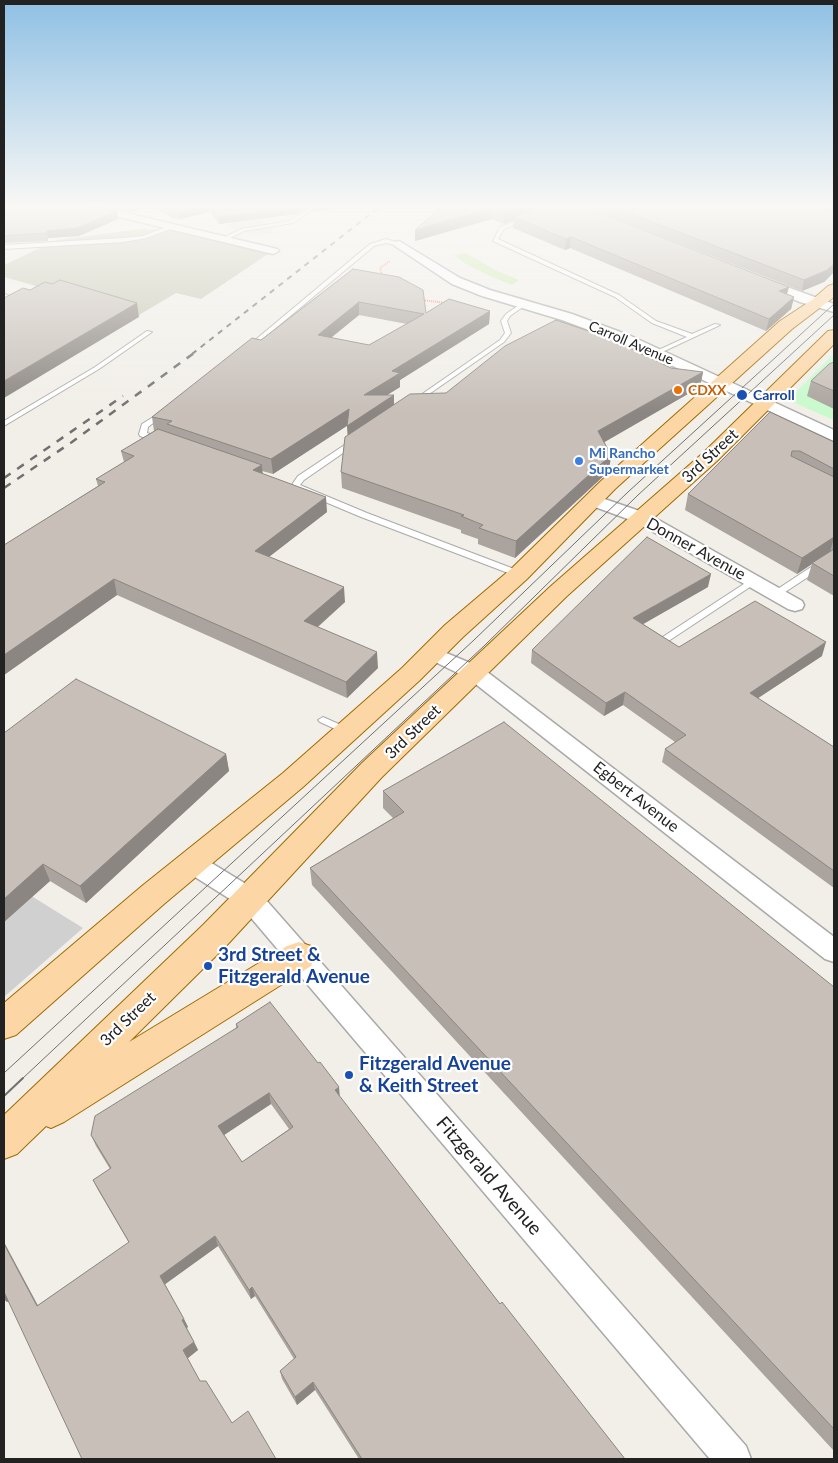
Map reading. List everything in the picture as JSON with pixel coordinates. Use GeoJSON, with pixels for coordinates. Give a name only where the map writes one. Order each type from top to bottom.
{"type":"FeatureCollection","features":[{"type":"Feature","properties":{"kind":"main road"},"geometry":{"type":"LineString","coordinates":[[4,1024],[153,895],[293,780],[334,725],[432,653],[519,574],[608,485],[786,325],[818,303],[834,288]]}},
{"type":"Feature","properties":{"kind":"main road","name":"3rd Street"},"geometry":{"type":"LineString","coordinates":[[5,1140],[250,899],[372,770],[559,591],[710,457],[834,335]]}},
{"type":"Feature","properties":{"kind":"main road"},"geometry":{"type":"LineString","coordinates":[[5,1140],[299,956]]}},
{"type":"Feature","properties":{"kind":"street","name":"Carroll Avenue"},"geometry":{"type":"LineString","coordinates":[[449,276],[486,293],[567,317],[656,353],[834,436]]}},
{"type":"Feature","properties":{"kind":"street"},"geometry":{"type":"LineString","coordinates":[[749,277],[834,308]]}},
{"type":"Feature","properties":{"kind":"street","name":"Donner Avenue"},"geometry":{"type":"LineString","coordinates":[[593,500],[642,518],[795,605]]}},
{"type":"Feature","properties":{"kind":"street","name":"Egbert Avenue"},"geometry":{"type":"LineString","coordinates":[[432,653],[475,672],[834,951]]}},
{"type":"Feature","properties":{"kind":"street","name":"Fitzgerald Avenue"},"geometry":{"type":"LineString","coordinates":[[192,863],[250,899],[733,1459]]}},
{"type":"Feature","properties":{"kind":"lane"},"geometry":{"type":"LineString","coordinates":[[245,352],[335,276]]}},
{"type":"Feature","properties":{"kind":"lane"},"geometry":{"type":"LineString","coordinates":[[574,276],[617,296],[654,322],[691,336]]}},
{"type":"Feature","properties":{"kind":"lane"},"geometry":{"type":"LineString","coordinates":[[4,296],[17,300],[4,307]]}},
{"type":"Feature","properties":{"kind":"lane"},"geometry":{"type":"LineString","coordinates":[[408,406],[502,341],[508,333],[504,321],[508,315],[524,304]]}},
{"type":"Feature","properties":{"kind":"lane"},"geometry":{"type":"LineString","coordinates":[[656,353],[717,325]]}},
{"type":"Feature","properties":{"kind":"lane"},"geometry":{"type":"LineString","coordinates":[[4,424],[97,368],[148,332]]}},
{"type":"Feature","properties":{"kind":"lane"},"geometry":{"type":"LineString","coordinates":[[168,410],[145,426],[143,434],[170,443]]}},
{"type":"Feature","properties":{"kind":"lane"},"geometry":{"type":"LineString","coordinates":[[295,486],[301,478],[359,439]]}},
{"type":"Feature","properties":{"kind":"lane"},"geometry":{"type":"LineString","coordinates":[[286,483],[519,574]]}},
{"type":"Feature","properties":{"kind":"lane"},"geometry":{"type":"LineString","coordinates":[[776,594],[834,556]]}},
{"type":"Feature","properties":{"kind":"lane"},"geometry":{"type":"LineString","coordinates":[[661,642],[753,581]]}},
{"type":"Feature","properties":{"kind":"path"},"geometry":{"type":"LineString","coordinates":[[419,299],[450,304]]}},
{"type":"Feature","properties":{"kind":"shaded area"},"geometry":{"type":"Polygon","coordinates":[[[235,276],[201,299],[176,293],[139,315],[4,277],[235,276]]]}},
{"type":"Feature","properties":{"kind":"shaded area"},"geometry":{"type":"Polygon","coordinates":[[[4,879],[83,928],[4,997],[4,879]]]}},
{"type":"Feature","properties":{"kind":"green space"},"geometry":{"type":"Polygon","coordinates":[[[491,276],[510,276],[519,280],[512,285],[491,276]]]}},
{"type":"Feature","properties":{"kind":"green space"},"geometry":{"type":"Polygon","coordinates":[[[834,353],[834,420],[788,400],[834,353]]]}},
{"type":"Feature","properties":{"kind":"building"},"geometry":{"type":"Polygon","coordinates":[[[344,276],[399,277],[423,290],[426,313],[449,299],[490,311],[392,371],[400,373],[364,395],[394,395],[347,426],[349,409],[271,459],[167,424],[172,421],[152,417],[252,338],[261,340],[344,276]],[[359,302],[318,335],[369,345],[424,314],[359,302]]]}},
{"type":"Feature","properties":{"kind":"building"},"geometry":{"type":"Polygon","coordinates":[[[666,276],[762,276],[789,287],[779,291],[794,297],[769,319],[666,276]]]}},
{"type":"Feature","properties":{"kind":"building"},"geometry":{"type":"Polygon","coordinates":[[[794,276],[813,276],[804,280],[794,276]]]}},
{"type":"Feature","properties":{"kind":"building"},"geometry":{"type":"Polygon","coordinates":[[[60,280],[137,303],[4,381],[4,298],[23,288],[30,290],[45,282],[52,284],[60,280]]]}},
{"type":"Feature","properties":{"kind":"building"},"geometry":{"type":"Polygon","coordinates":[[[556,320],[606,337],[671,368],[703,372],[598,431],[611,455],[516,541],[479,528],[483,525],[461,516],[464,515],[341,472],[345,437],[410,394],[446,393],[505,346],[556,320]]]}},
{"type":"Feature","properties":{"kind":"building"},"geometry":{"type":"Polygon","coordinates":[[[834,362],[834,391],[811,381],[829,364],[834,362]]]}},
{"type":"Feature","properties":{"kind":"building"},"geometry":{"type":"Polygon","coordinates":[[[770,412],[834,442],[834,469],[800,451],[792,451],[791,456],[834,477],[834,537],[802,558],[688,494],[770,412]]]}},
{"type":"Feature","properties":{"kind":"building"},"geometry":{"type":"Polygon","coordinates":[[[158,429],[262,465],[253,470],[326,497],[255,551],[344,587],[304,621],[377,652],[346,682],[114,579],[4,655],[4,545],[105,482],[96,479],[134,456],[121,451],[158,429]]]}},
{"type":"Feature","properties":{"kind":"building"},"geometry":{"type":"Polygon","coordinates":[[[647,537],[711,574],[633,618],[679,647],[755,601],[826,642],[750,693],[834,747],[834,871],[665,749],[686,735],[625,692],[606,703],[532,650],[647,537]]]}},
{"type":"Feature","properties":{"kind":"building"},"geometry":{"type":"Polygon","coordinates":[[[834,549],[834,576],[812,563],[834,549]]]}},
{"type":"Feature","properties":{"kind":"building"},"geometry":{"type":"Polygon","coordinates":[[[76,679],[226,754],[80,886],[43,864],[4,899],[4,733],[76,679]]]}},
{"type":"Feature","properties":{"kind":"building"},"geometry":{"type":"Polygon","coordinates":[[[504,722],[834,987],[834,1429],[310,868],[404,812],[383,791],[504,722]]]}},
{"type":"Feature","properties":{"kind":"building"},"geometry":{"type":"Polygon","coordinates":[[[270,1002],[318,1063],[320,1062],[339,1087],[335,1090],[500,1304],[502,1302],[625,1459],[362,1459],[313,1382],[295,1397],[280,1371],[296,1357],[252,1287],[249,1290],[215,1236],[160,1276],[184,1319],[182,1320],[194,1342],[183,1350],[200,1381],[206,1381],[232,1423],[248,1411],[276,1459],[82,1459],[4,1292],[4,1244],[37,1306],[129,1242],[93,1180],[111,1168],[91,1135],[95,1116],[238,1027],[236,1024],[270,1002]],[[269,1093],[218,1126],[242,1162],[293,1127],[269,1093]]]}},
{"type":"Feature","properties":{"kind":"tram line"},"geometry":{"type":"LineString","coordinates":[[4,1073],[474,640],[628,492],[834,304]]}},
{"type":"Feature","properties":{"kind":"tram line"},"geometry":{"type":"LineString","coordinates":[[22,1079],[485,645],[638,495],[834,315]]}},
{"type":"Feature","properties":{"kind":"tram line"},"geometry":{"type":"LineString","coordinates":[[4,1096],[23,1078]]}},
{"type":"Feature","properties":{"kind":"railway"},"geometry":{"type":"LineString","coordinates":[[192,354],[291,276]]}},
{"type":"Feature","properties":{"kind":"railway"},"geometry":{"type":"LineString","coordinates":[[4,488],[72,442],[194,353]]}},
{"type":"Feature","properties":{"kind":"railway"},"geometry":{"type":"LineString","coordinates":[[4,478],[123,396]]}},
{"type":"Feature","properties":{"kind":"place","name":"CDXX"},"geometry":{"type":"Point","coordinates":[678,390]}},
{"type":"Feature","properties":{"kind":"place","name":"Carroll"},"geometry":{"type":"Point","coordinates":[742,395]}},
{"type":"Feature","properties":{"kind":"place","name":"Mi Rancho Supermarket"},"geometry":{"type":"Point","coordinates":[579,461]}},
{"type":"Feature","properties":{"kind":"place","name":"3rd Street & Fitzgerald Avenue"},"geometry":{"type":"Point","coordinates":[208,966]}},
{"type":"Feature","properties":{"kind":"place","name":"Fitzgerald Avenue & Keith Street"},"geometry":{"type":"Point","coordinates":[349,1075]}}]}
